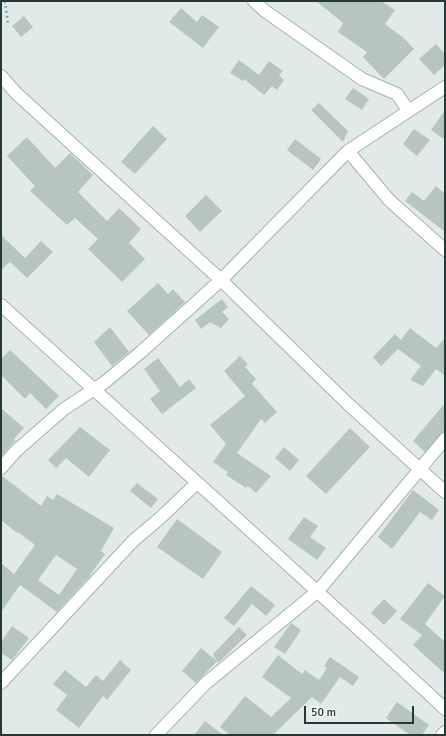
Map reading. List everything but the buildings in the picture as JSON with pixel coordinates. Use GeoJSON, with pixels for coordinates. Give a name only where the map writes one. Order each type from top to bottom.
{"type":"FeatureCollection","features":[{"type":"Feature","properties":{"kind":"street"},"geometry":{"type":"LineString","coordinates":[[254,1],[265,11],[362,79],[397,94],[408,110]]}},
{"type":"Feature","properties":{"kind":"street"},"geometry":{"type":"LineString","coordinates":[[1,76],[16,93],[221,280],[348,404],[445,492]]}},
{"type":"Feature","properties":{"kind":"street"},"geometry":{"type":"LineString","coordinates":[[1,468],[16,451],[64,409],[94,390],[141,352],[221,280],[348,151],[445,87]]}},
{"type":"Feature","properties":{"kind":"street"},"geometry":{"type":"LineString","coordinates":[[348,151],[389,200],[445,250]]}},
{"type":"Feature","properties":{"kind":"street"},"geometry":{"type":"LineString","coordinates":[[1,305],[196,484],[318,590],[445,709]]}},
{"type":"Feature","properties":{"kind":"street"},"geometry":{"type":"LineString","coordinates":[[156,735],[206,683],[318,590],[445,440]]}},
{"type":"Feature","properties":{"kind":"street"},"geometry":{"type":"LineString","coordinates":[[1,683],[133,541],[160,519],[196,484]]}},
{"type":"Feature","properties":{"kind":"street"},"geometry":{"type":"LineString","coordinates":[[442,735],[445,732]]}},
{"type":"Feature","properties":{"kind":"path"},"geometry":{"type":"LineString","coordinates":[[5,1],[8,24]]}}]}
